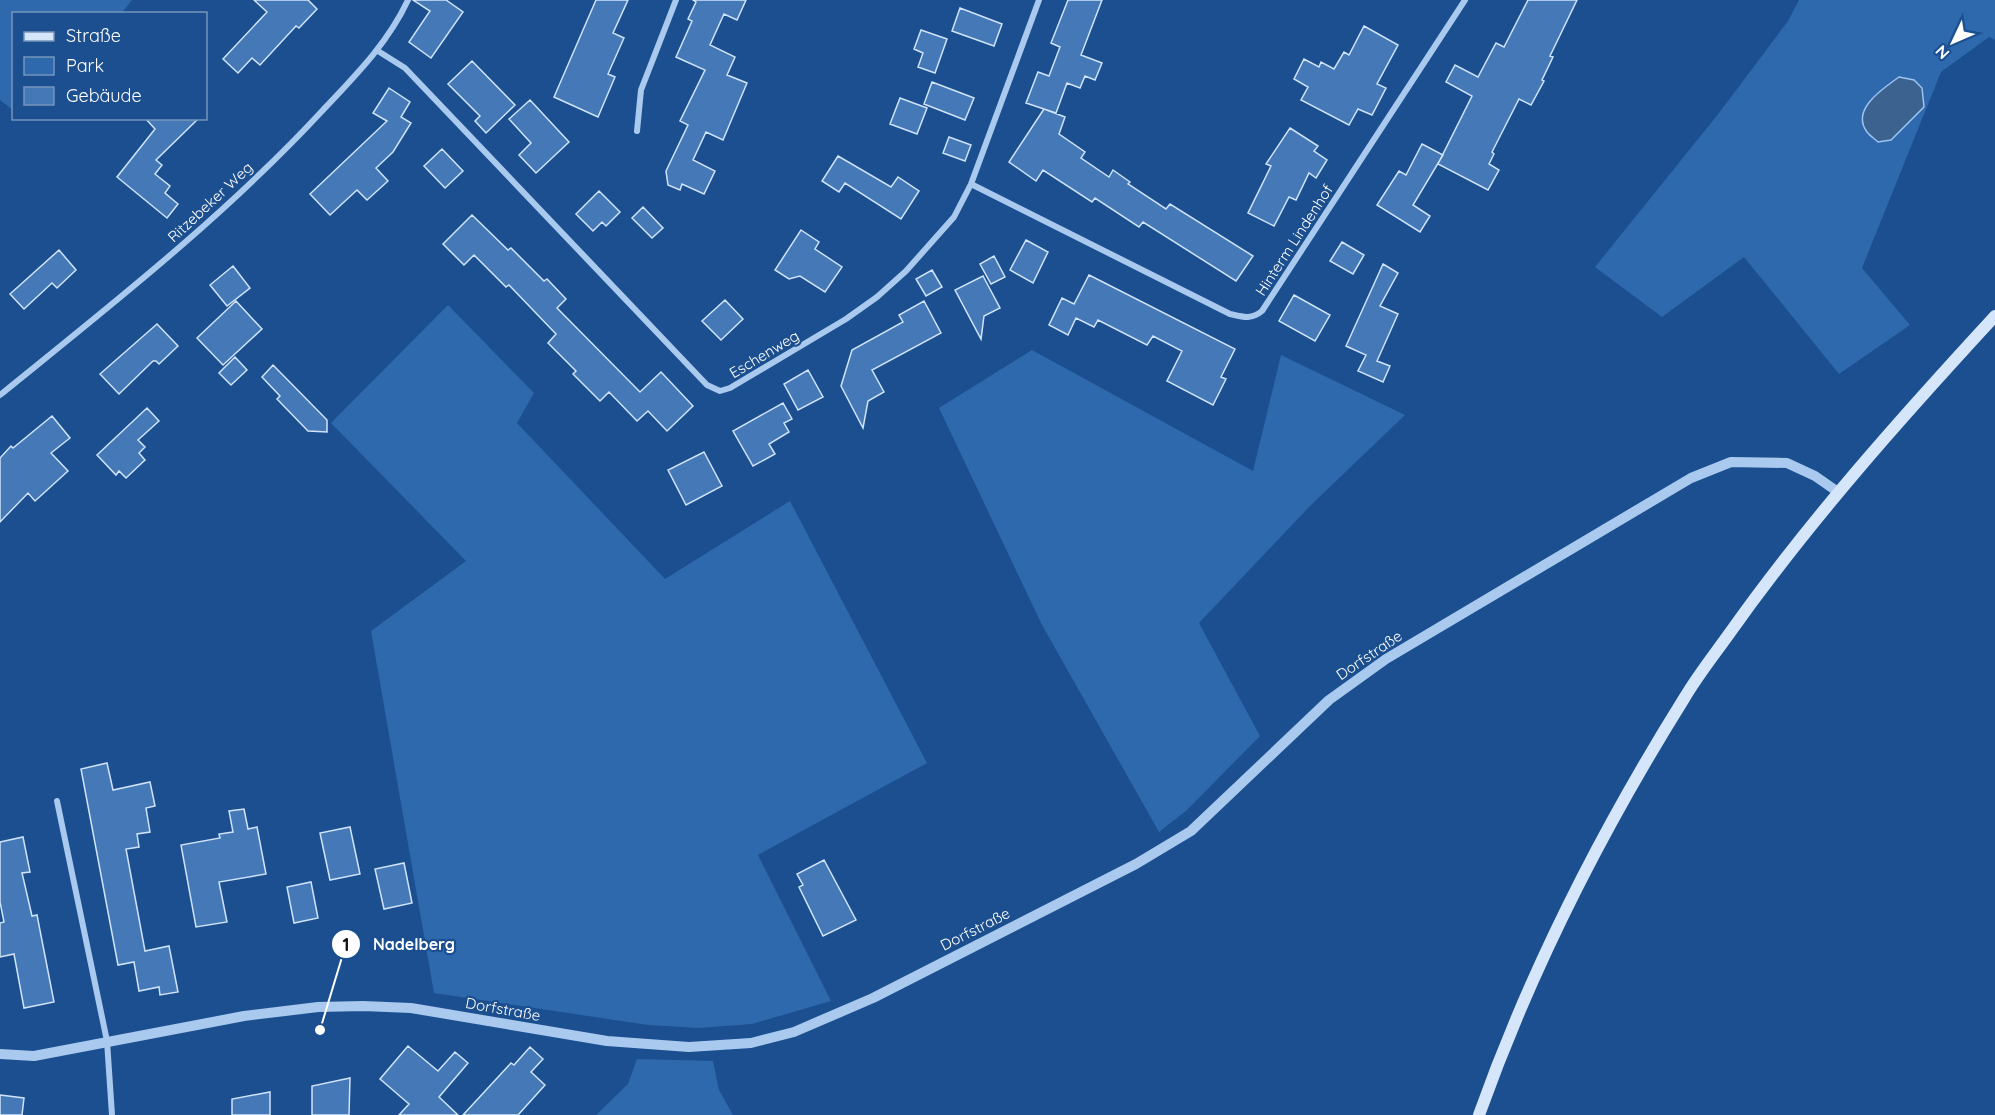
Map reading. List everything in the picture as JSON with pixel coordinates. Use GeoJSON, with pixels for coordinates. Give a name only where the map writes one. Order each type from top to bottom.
{"type":"FeatureCollection","features":[{"type":"Feature","properties":{"kind":"main road"},"geometry":{"type":"LineString","coordinates":[[1479,1115],[1501,1052],[1548,946],[1620,808],[1686,696],[1758,592],[1838,492],[1995,316]]}},
{"type":"Feature","properties":{"kind":"street","name":"Ritzebeker Weg"},"geometry":{"type":"LineString","coordinates":[[0,395],[153,272],[292,143],[378,51],[408,0]]}},
{"type":"Feature","properties":{"kind":"street"},"geometry":{"type":"LineString","coordinates":[[638,131],[641,90],[676,0]]}},
{"type":"Feature","properties":{"kind":"street","name":"Eschenweg"},"geometry":{"type":"LineString","coordinates":[[378,51],[405,68],[707,385],[720,391],[730,388],[846,319],[877,297],[906,271],[954,217],[971,184],[1039,0]]}},
{"type":"Feature","properties":{"kind":"street","name":"Hinterm Lindenhof"},"geometry":{"type":"LineString","coordinates":[[971,184],[1230,314],[1246,318],[1255,317],[1262,311],[1465,0]]}},
{"type":"Feature","properties":{"kind":"street","name":"Dorfstraße"},"geometry":{"type":"LineString","coordinates":[[0,1054],[34,1056],[244,1016],[318,1007],[411,1008],[607,1041],[689,1047],[751,1043],[795,1032],[873,998],[1136,864],[1191,831],[1281,743],[1329,700],[1386,659],[1691,478],[1731,462],[1787,463],[1815,476],[1838,492]]}},
{"type":"Feature","properties":{"kind":"street"},"geometry":{"type":"LineString","coordinates":[[57,801],[107,1041],[112,1115]]}},
{"type":"Feature","properties":{"kind":"green space"},"geometry":{"type":"Polygon","coordinates":[[[0,0],[132,0],[123,12],[12,12],[12,109],[0,100],[0,0]]]}},
{"type":"Feature","properties":{"kind":"green space"},"geometry":{"type":"Polygon","coordinates":[[[1799,0],[1995,0],[1995,40],[1989,37],[1941,72],[1862,268],[1910,325],[1839,374],[1744,257],[1662,317],[1595,267],[1719,113],[1788,21],[1799,0]]]}},
{"type":"Feature","properties":{"kind":"green space"},"geometry":{"type":"Polygon","coordinates":[[[448,305],[534,393],[517,423],[665,579],[790,501],[927,763],[758,855],[831,1001],[752,1024],[699,1028],[648,1025],[434,993],[371,631],[466,561],[331,423],[448,305]]]}},
{"type":"Feature","properties":{"kind":"green space"},"geometry":{"type":"Polygon","coordinates":[[[1032,350],[1253,471],[1281,355],[1405,415],[1311,505],[1199,623],[1260,736],[1187,810],[1159,832],[1042,625],[939,408],[1032,350]]]}},
{"type":"Feature","properties":{"kind":"green space"},"geometry":{"type":"Polygon","coordinates":[[[637,1059],[713,1061],[719,1090],[733,1115],[596,1115],[628,1084],[637,1059]]]}},
{"type":"Feature","properties":{"kind":"shaded area"},"geometry":{"type":"Polygon","coordinates":[[[1899,77],[1914,80],[1922,88],[1924,107],[1891,140],[1878,142],[1867,132],[1863,123],[1863,115],[1871,100],[1899,77]]]}},
{"type":"Feature","properties":{"kind":"building"},"geometry":{"type":"Polygon","coordinates":[[[254,0],[308,0],[317,9],[299,28],[296,26],[260,65],[252,58],[238,73],[223,59],[267,12],[254,0]]]}},
{"type":"Feature","properties":{"kind":"building"},"geometry":{"type":"Polygon","coordinates":[[[413,0],[446,0],[463,12],[431,58],[409,42],[430,11],[413,0]]]}},
{"type":"Feature","properties":{"kind":"building"},"geometry":{"type":"Polygon","coordinates":[[[596,0],[628,0],[613,33],[624,38],[608,74],[615,77],[598,117],[554,97],[596,0]]]}},
{"type":"Feature","properties":{"kind":"building"},"geometry":{"type":"Polygon","coordinates":[[[693,0],[746,0],[737,20],[724,14],[710,45],[735,57],[727,75],[747,83],[723,140],[706,132],[693,160],[715,171],[704,194],[682,184],[680,190],[668,185],[666,171],[688,125],[680,121],[705,70],[676,57],[692,21],[688,19],[696,2],[693,0]]]}},
{"type":"Feature","properties":{"kind":"building"},"geometry":{"type":"Polygon","coordinates":[[[1068,0],[1102,0],[1081,55],[1102,63],[1095,80],[1085,76],[1080,88],[1067,83],[1056,113],[1026,103],[1038,72],[1049,76],[1060,47],[1051,43],[1068,0]]]}},
{"type":"Feature","properties":{"kind":"building"},"geometry":{"type":"Polygon","coordinates":[[[1528,0],[1577,0],[1550,56],[1553,57],[1542,80],[1544,81],[1531,105],[1519,99],[1492,152],[1494,154],[1489,164],[1499,170],[1488,190],[1438,164],[1472,96],[1446,82],[1455,65],[1478,77],[1496,43],[1504,47],[1528,0]]]}},
{"type":"Feature","properties":{"kind":"building"},"geometry":{"type":"Polygon","coordinates":[[[960,8],[1002,24],[994,46],[952,31],[960,8]]]}},
{"type":"Feature","properties":{"kind":"building"},"geometry":{"type":"Polygon","coordinates":[[[1364,26],[1398,45],[1377,84],[1386,88],[1372,115],[1358,109],[1349,125],[1301,100],[1308,87],[1294,79],[1304,59],[1319,67],[1321,62],[1334,69],[1344,52],[1349,55],[1364,26]]]}},
{"type":"Feature","properties":{"kind":"building"},"geometry":{"type":"Polygon","coordinates":[[[921,30],[947,39],[935,73],[918,67],[923,53],[914,49],[921,30]]]}},
{"type":"Feature","properties":{"kind":"building"},"geometry":{"type":"Polygon","coordinates":[[[472,61],[515,105],[486,133],[475,121],[480,116],[448,84],[472,61]]]}},
{"type":"Feature","properties":{"kind":"building"},"geometry":{"type":"Polygon","coordinates":[[[932,82],[974,98],[965,120],[924,104],[932,82]]]}},
{"type":"Feature","properties":{"kind":"building"},"geometry":{"type":"Polygon","coordinates":[[[389,88],[410,102],[401,117],[411,123],[393,152],[376,168],[388,181],[367,200],[357,190],[330,215],[310,194],[387,121],[373,113],[389,88]]]}},
{"type":"Feature","properties":{"kind":"building"},"geometry":{"type":"Polygon","coordinates":[[[900,98],[927,108],[917,134],[890,124],[900,98]]]}},
{"type":"Feature","properties":{"kind":"building"},"geometry":{"type":"Polygon","coordinates":[[[530,100],[569,142],[536,173],[519,155],[531,143],[509,119],[530,100]]]}},
{"type":"Feature","properties":{"kind":"building"},"geometry":{"type":"Polygon","coordinates":[[[1044,109],[1065,117],[1059,134],[1085,152],[1081,158],[1109,177],[1113,170],[1130,182],[1128,184],[1166,209],[1170,204],[1253,256],[1236,281],[1143,222],[1139,227],[1095,198],[1092,202],[1043,170],[1036,181],[1009,162],[1044,109]]]}},
{"type":"Feature","properties":{"kind":"building"},"geometry":{"type":"Polygon","coordinates":[[[147,120],[197,120],[156,160],[162,165],[155,174],[170,186],[165,193],[178,204],[167,218],[117,177],[155,129],[147,120]]]}},
{"type":"Feature","properties":{"kind":"building"},"geometry":{"type":"Polygon","coordinates":[[[1290,128],[1318,146],[1314,151],[1327,160],[1316,178],[1309,173],[1296,200],[1289,197],[1274,226],[1248,213],[1271,166],[1266,164],[1290,128]]]}},
{"type":"Feature","properties":{"kind":"building"},"geometry":{"type":"Polygon","coordinates":[[[949,137],[971,145],[965,161],[943,153],[949,137]]]}},
{"type":"Feature","properties":{"kind":"building"},"geometry":{"type":"Polygon","coordinates":[[[1422,144],[1443,155],[1413,205],[1430,216],[1420,232],[1377,205],[1399,171],[1406,175],[1422,144]]]}},
{"type":"Feature","properties":{"kind":"building"},"geometry":{"type":"Polygon","coordinates":[[[442,149],[463,171],[445,188],[424,166],[442,149]]]}},
{"type":"Feature","properties":{"kind":"building"},"geometry":{"type":"Polygon","coordinates":[[[838,156],[891,187],[898,177],[919,191],[901,219],[845,183],[839,192],[822,181],[838,156]]]}},
{"type":"Feature","properties":{"kind":"building"},"geometry":{"type":"Polygon","coordinates":[[[599,191],[620,212],[606,226],[602,222],[593,231],[576,214],[599,191]]]}},
{"type":"Feature","properties":{"kind":"building"},"geometry":{"type":"Polygon","coordinates":[[[643,207],[663,228],[652,238],[632,218],[643,207]]]}},
{"type":"Feature","properties":{"kind":"building"},"geometry":{"type":"Polygon","coordinates":[[[472,215],[508,250],[511,248],[544,281],[547,279],[566,299],[557,308],[640,392],[661,372],[693,406],[667,431],[648,411],[637,421],[609,392],[600,401],[573,374],[576,371],[548,343],[556,334],[509,285],[506,287],[474,255],[464,265],[443,244],[472,215]]]}},
{"type":"Feature","properties":{"kind":"building"},"geometry":{"type":"Polygon","coordinates":[[[801,230],[819,242],[815,249],[842,267],[825,292],[800,276],[789,279],[775,270],[801,230]]]}},
{"type":"Feature","properties":{"kind":"building"},"geometry":{"type":"Polygon","coordinates":[[[1026,240],[1048,252],[1033,283],[1010,270],[1026,240]]]}},
{"type":"Feature","properties":{"kind":"building"},"geometry":{"type":"Polygon","coordinates":[[[1342,242],[1364,255],[1353,274],[1330,261],[1342,242]]]}},
{"type":"Feature","properties":{"kind":"building"},"geometry":{"type":"Polygon","coordinates":[[[59,250],[76,270],[57,288],[52,283],[24,309],[10,294],[59,250]]]}},
{"type":"Feature","properties":{"kind":"building"},"geometry":{"type":"Polygon","coordinates":[[[994,256],[1005,277],[991,284],[980,264],[994,256]]]}},
{"type":"Feature","properties":{"kind":"building"},"geometry":{"type":"Polygon","coordinates":[[[1383,264],[1398,273],[1380,306],[1398,314],[1377,361],[1390,366],[1383,382],[1358,371],[1366,355],[1346,346],[1383,264]]]}},
{"type":"Feature","properties":{"kind":"building"},"geometry":{"type":"Polygon","coordinates":[[[233,266],[250,288],[227,306],[210,285],[233,266]]]}},
{"type":"Feature","properties":{"kind":"building"},"geometry":{"type":"Polygon","coordinates":[[[932,270],[942,287],[926,296],[916,279],[932,270]]]}},
{"type":"Feature","properties":{"kind":"building"},"geometry":{"type":"Polygon","coordinates":[[[1089,275],[1235,349],[1221,377],[1226,379],[1213,405],[1167,381],[1182,351],[1153,336],[1147,345],[1098,320],[1094,327],[1076,318],[1068,335],[1049,325],[1062,298],[1074,304],[1089,275]]]}},
{"type":"Feature","properties":{"kind":"building"},"geometry":{"type":"Polygon","coordinates":[[[983,276],[1000,308],[984,316],[981,339],[955,290],[983,276]]]}},
{"type":"Feature","properties":{"kind":"building"},"geometry":{"type":"Polygon","coordinates":[[[1294,295],[1330,315],[1315,341],[1279,321],[1294,295]]]}},
{"type":"Feature","properties":{"kind":"building"},"geometry":{"type":"Polygon","coordinates":[[[725,300],[743,319],[721,340],[702,321],[725,300]]]}},
{"type":"Feature","properties":{"kind":"building"},"geometry":{"type":"Polygon","coordinates":[[[236,301],[262,329],[223,365],[197,338],[236,301]]]}},
{"type":"Feature","properties":{"kind":"building"},"geometry":{"type":"Polygon","coordinates":[[[924,301],[941,333],[872,370],[884,392],[868,401],[863,428],[841,386],[852,350],[903,322],[899,315],[924,301]]]}},
{"type":"Feature","properties":{"kind":"building"},"geometry":{"type":"Polygon","coordinates":[[[157,324],[178,346],[159,364],[153,361],[119,394],[100,374],[157,324]]]}},
{"type":"Feature","properties":{"kind":"building"},"geometry":{"type":"Polygon","coordinates":[[[235,357],[247,370],[231,385],[219,373],[235,357]]]}},
{"type":"Feature","properties":{"kind":"building"},"geometry":{"type":"Polygon","coordinates":[[[273,365],[327,420],[327,432],[308,431],[277,399],[280,396],[262,377],[273,365]]]}},
{"type":"Feature","properties":{"kind":"building"},"geometry":{"type":"Polygon","coordinates":[[[808,370],[823,397],[798,410],[784,384],[808,370]]]}},
{"type":"Feature","properties":{"kind":"building"},"geometry":{"type":"Polygon","coordinates":[[[783,403],[792,419],[784,423],[789,432],[769,444],[775,454],[753,466],[733,431],[783,403]]]}},
{"type":"Feature","properties":{"kind":"building"},"geometry":{"type":"Polygon","coordinates":[[[147,408],[159,421],[138,440],[145,447],[139,453],[145,460],[126,478],[119,471],[116,475],[97,455],[147,408]]]}},
{"type":"Feature","properties":{"kind":"building"},"geometry":{"type":"Polygon","coordinates":[[[52,416],[70,438],[51,453],[68,471],[35,501],[28,493],[0,522],[0,458],[11,446],[13,448],[52,416]]]}},
{"type":"Feature","properties":{"kind":"building"},"geometry":{"type":"Polygon","coordinates":[[[704,452],[722,486],[686,505],[668,470],[704,452]]]}},
{"type":"Feature","properties":{"kind":"building"},"geometry":{"type":"Polygon","coordinates":[[[107,763],[113,790],[150,782],[155,806],[146,808],[150,832],[137,834],[139,847],[126,849],[145,951],[169,946],[178,992],[160,995],[159,987],[139,991],[134,962],[118,965],[81,769],[107,763]]]}},
{"type":"Feature","properties":{"kind":"building"},"geometry":{"type":"Polygon","coordinates":[[[244,809],[248,829],[257,827],[266,874],[219,882],[227,922],[196,927],[181,845],[220,838],[219,834],[233,832],[229,811],[244,809]]]}},
{"type":"Feature","properties":{"kind":"building"},"geometry":{"type":"Polygon","coordinates":[[[350,827],[360,874],[330,880],[320,833],[350,827]]]}},
{"type":"Feature","properties":{"kind":"building"},"geometry":{"type":"Polygon","coordinates":[[[23,837],[30,872],[22,873],[32,916],[37,915],[54,1002],[24,1008],[14,954],[0,957],[0,923],[4,922],[0,902],[0,842],[23,837]]]}},
{"type":"Feature","properties":{"kind":"building"},"geometry":{"type":"Polygon","coordinates":[[[824,860],[856,920],[823,936],[799,887],[803,885],[797,874],[824,860]]]}},
{"type":"Feature","properties":{"kind":"building"},"geometry":{"type":"Polygon","coordinates":[[[404,863],[412,903],[384,909],[375,869],[404,863]]]}},
{"type":"Feature","properties":{"kind":"building"},"geometry":{"type":"Polygon","coordinates":[[[311,882],[318,918],[294,923],[287,887],[311,882]]]}},
{"type":"Feature","properties":{"kind":"building"},"geometry":{"type":"Polygon","coordinates":[[[408,1046],[438,1071],[455,1052],[468,1063],[439,1097],[458,1115],[399,1115],[409,1104],[380,1079],[408,1046]]]}},
{"type":"Feature","properties":{"kind":"building"},"geometry":{"type":"Polygon","coordinates":[[[530,1047],[543,1059],[531,1072],[545,1085],[518,1115],[463,1115],[511,1063],[514,1065],[530,1047]]]}},
{"type":"Feature","properties":{"kind":"building"},"geometry":{"type":"Polygon","coordinates":[[[350,1078],[349,1115],[312,1115],[312,1086],[350,1078]]]}},
{"type":"Feature","properties":{"kind":"building"},"geometry":{"type":"Polygon","coordinates":[[[270,1092],[270,1115],[232,1115],[232,1099],[270,1092]]]}},
{"type":"Feature","properties":{"kind":"building"},"geometry":{"type":"Polygon","coordinates":[[[0,1095],[24,1098],[22,1115],[0,1115],[0,1095]]]}},
{"type":"Feature","properties":{"kind":"place","name":"Nadelberg"},"geometry":{"type":"Point","coordinates":[320,1030]}}]}
